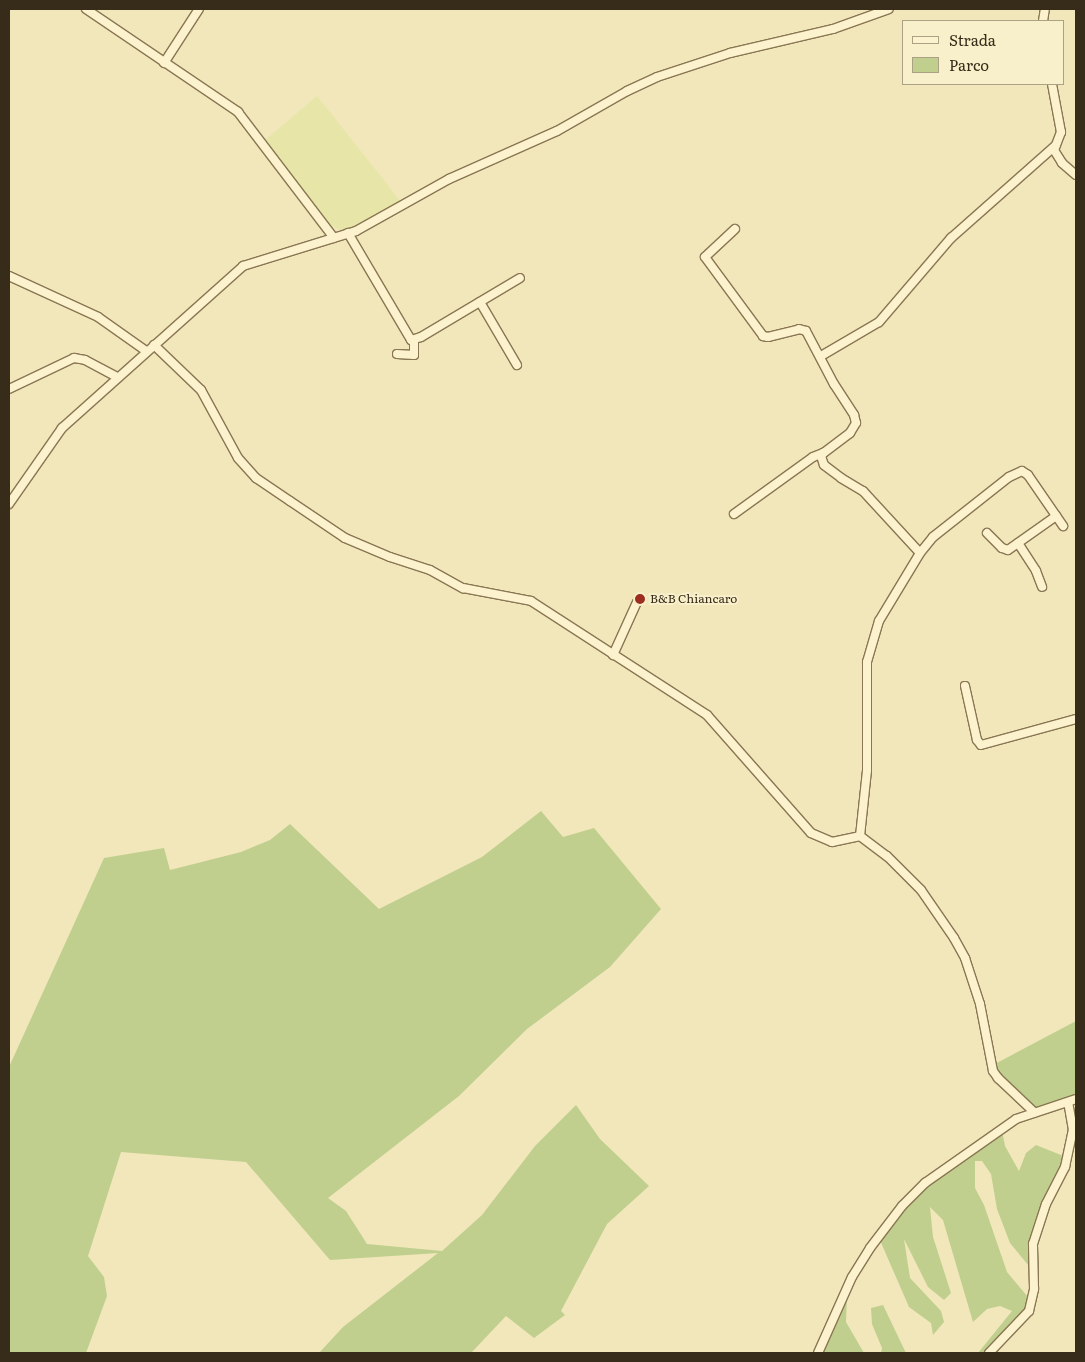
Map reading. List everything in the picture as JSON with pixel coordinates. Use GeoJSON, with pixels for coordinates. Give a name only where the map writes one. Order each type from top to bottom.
{"type":"FeatureCollection","features":[{"type":"Feature","properties":{"kind":"street"},"geometry":{"type":"LineString","coordinates":[[86,9],[238,112],[334,238]]}},
{"type":"Feature","properties":{"kind":"street"},"geometry":{"type":"LineString","coordinates":[[164,63],[199,9]]}},
{"type":"Feature","properties":{"kind":"street"},"geometry":{"type":"LineString","coordinates":[[9,504],[53,438],[117,377],[243,266],[348,233],[449,179],[557,131],[627,91],[657,77],[730,53],[834,29],[889,9]]}},
{"type":"Feature","properties":{"kind":"street"},"geometry":{"type":"LineString","coordinates":[[1052,85],[1060,132],[1055,146],[1056,156],[1076,175]]}},
{"type":"Feature","properties":{"kind":"street"},"geometry":{"type":"LineString","coordinates":[[820,356],[879,322],[951,238],[1055,146]]}},
{"type":"Feature","properties":{"kind":"street"},"geometry":{"type":"LineString","coordinates":[[734,514],[812,457],[823,453],[850,433],[856,420],[803,329],[768,337],[763,336],[705,257],[735,229]]}},
{"type":"Feature","properties":{"kind":"street"},"geometry":{"type":"LineString","coordinates":[[348,233],[409,339],[414,340],[520,278]]}},
{"type":"Feature","properties":{"kind":"street"},"geometry":{"type":"LineString","coordinates":[[9,276],[98,317],[146,352]]}},
{"type":"Feature","properties":{"kind":"street"},"geometry":{"type":"LineString","coordinates":[[480,302],[517,365]]}},
{"type":"Feature","properties":{"kind":"street"},"geometry":{"type":"LineString","coordinates":[[397,354],[414,355],[414,340]]}},
{"type":"Feature","properties":{"kind":"street"},"geometry":{"type":"LineString","coordinates":[[154,345],[201,390],[238,458],[249,470],[317,520],[345,538],[390,557],[430,570],[470,590],[531,601],[707,716],[811,833],[832,842],[860,836],[886,856],[914,883],[941,915],[965,958],[985,1024],[994,1071],[998,1078],[1034,1112]]}},
{"type":"Feature","properties":{"kind":"street"},"geometry":{"type":"LineString","coordinates":[[9,389],[74,358],[84,360],[117,377]]}},
{"type":"Feature","properties":{"kind":"street"},"geometry":{"type":"LineString","coordinates":[[823,453],[821,456],[824,465],[863,491],[920,553]]}},
{"type":"Feature","properties":{"kind":"street"},"geometry":{"type":"LineString","coordinates":[[860,836],[867,770],[867,662],[879,621],[920,553],[933,537],[1009,477],[1022,471],[1028,474],[1063,526]]}},
{"type":"Feature","properties":{"kind":"street"},"geometry":{"type":"LineString","coordinates":[[987,533],[1002,548],[1008,550],[1056,516]]}},
{"type":"Feature","properties":{"kind":"street"},"geometry":{"type":"LineString","coordinates":[[1018,543],[1036,571],[1042,587]]}},
{"type":"Feature","properties":{"kind":"street"},"geometry":{"type":"LineString","coordinates":[[614,655],[637,602]]}},
{"type":"Feature","properties":{"kind":"street"},"geometry":{"type":"LineString","coordinates":[[965,686],[978,740],[981,744],[1076,719]]}},
{"type":"Feature","properties":{"kind":"street"},"geometry":{"type":"LineString","coordinates":[[818,1353],[852,1277],[870,1248],[902,1206],[925,1183],[1016,1119],[1076,1099]]}},
{"type":"Feature","properties":{"kind":"street"},"geometry":{"type":"LineString","coordinates":[[989,1353],[1029,1311],[1034,1289],[1033,1244],[1046,1204],[1064,1167],[1073,1130],[1068,1102]]}},
{"type":"Feature","properties":{"kind":"shaded area"},"geometry":{"type":"Polygon","coordinates":[[[317,96],[403,205],[343,231],[324,222],[264,141],[317,96]]]}},
{"type":"Feature","properties":{"kind":"green space"},"geometry":{"type":"Polygon","coordinates":[[[541,811],[563,837],[594,828],[661,909],[610,967],[527,1029],[459,1096],[328,1198],[346,1211],[367,1244],[442,1251],[482,1215],[535,1146],[576,1105],[600,1139],[649,1186],[607,1224],[561,1311],[565,1315],[534,1338],[506,1316],[471,1353],[319,1353],[343,1327],[438,1253],[330,1260],[246,1162],[121,1152],[88,1256],[104,1277],[107,1296],[86,1353],[9,1353],[9,1067],[104,858],[164,848],[170,870],[241,852],[270,840],[290,824],[379,909],[482,857],[541,811]]]}},
{"type":"Feature","properties":{"kind":"green space"},"geometry":{"type":"Polygon","coordinates":[[[1076,1021],[1076,1095],[1039,1109],[1011,1088],[993,1065],[1076,1021]]]}},
{"type":"Feature","properties":{"kind":"green space"},"geometry":{"type":"Polygon","coordinates":[[[1002,1131],[1005,1146],[1019,1171],[1026,1153],[1036,1145],[1066,1157],[1036,1233],[1033,1271],[1010,1243],[997,1209],[991,1174],[982,1161],[975,1161],[975,1188],[984,1205],[1007,1272],[1032,1302],[988,1353],[978,1353],[1012,1311],[1000,1306],[987,1309],[973,1322],[943,1220],[930,1207],[933,1237],[951,1293],[944,1300],[928,1287],[904,1239],[910,1278],[941,1311],[944,1322],[933,1335],[931,1323],[909,1307],[879,1238],[919,1193],[1002,1131]]]}},
{"type":"Feature","properties":{"kind":"green space"},"geometry":{"type":"Polygon","coordinates":[[[847,1295],[846,1322],[864,1353],[821,1353],[847,1295]]]}},
{"type":"Feature","properties":{"kind":"green space"},"geometry":{"type":"Polygon","coordinates":[[[883,1305],[906,1353],[881,1353],[882,1348],[872,1324],[871,1308],[883,1305]]]}},
{"type":"Feature","properties":{"kind":"place","name":"B&B Chiancaro"},"geometry":{"type":"Point","coordinates":[640,599]}}]}
